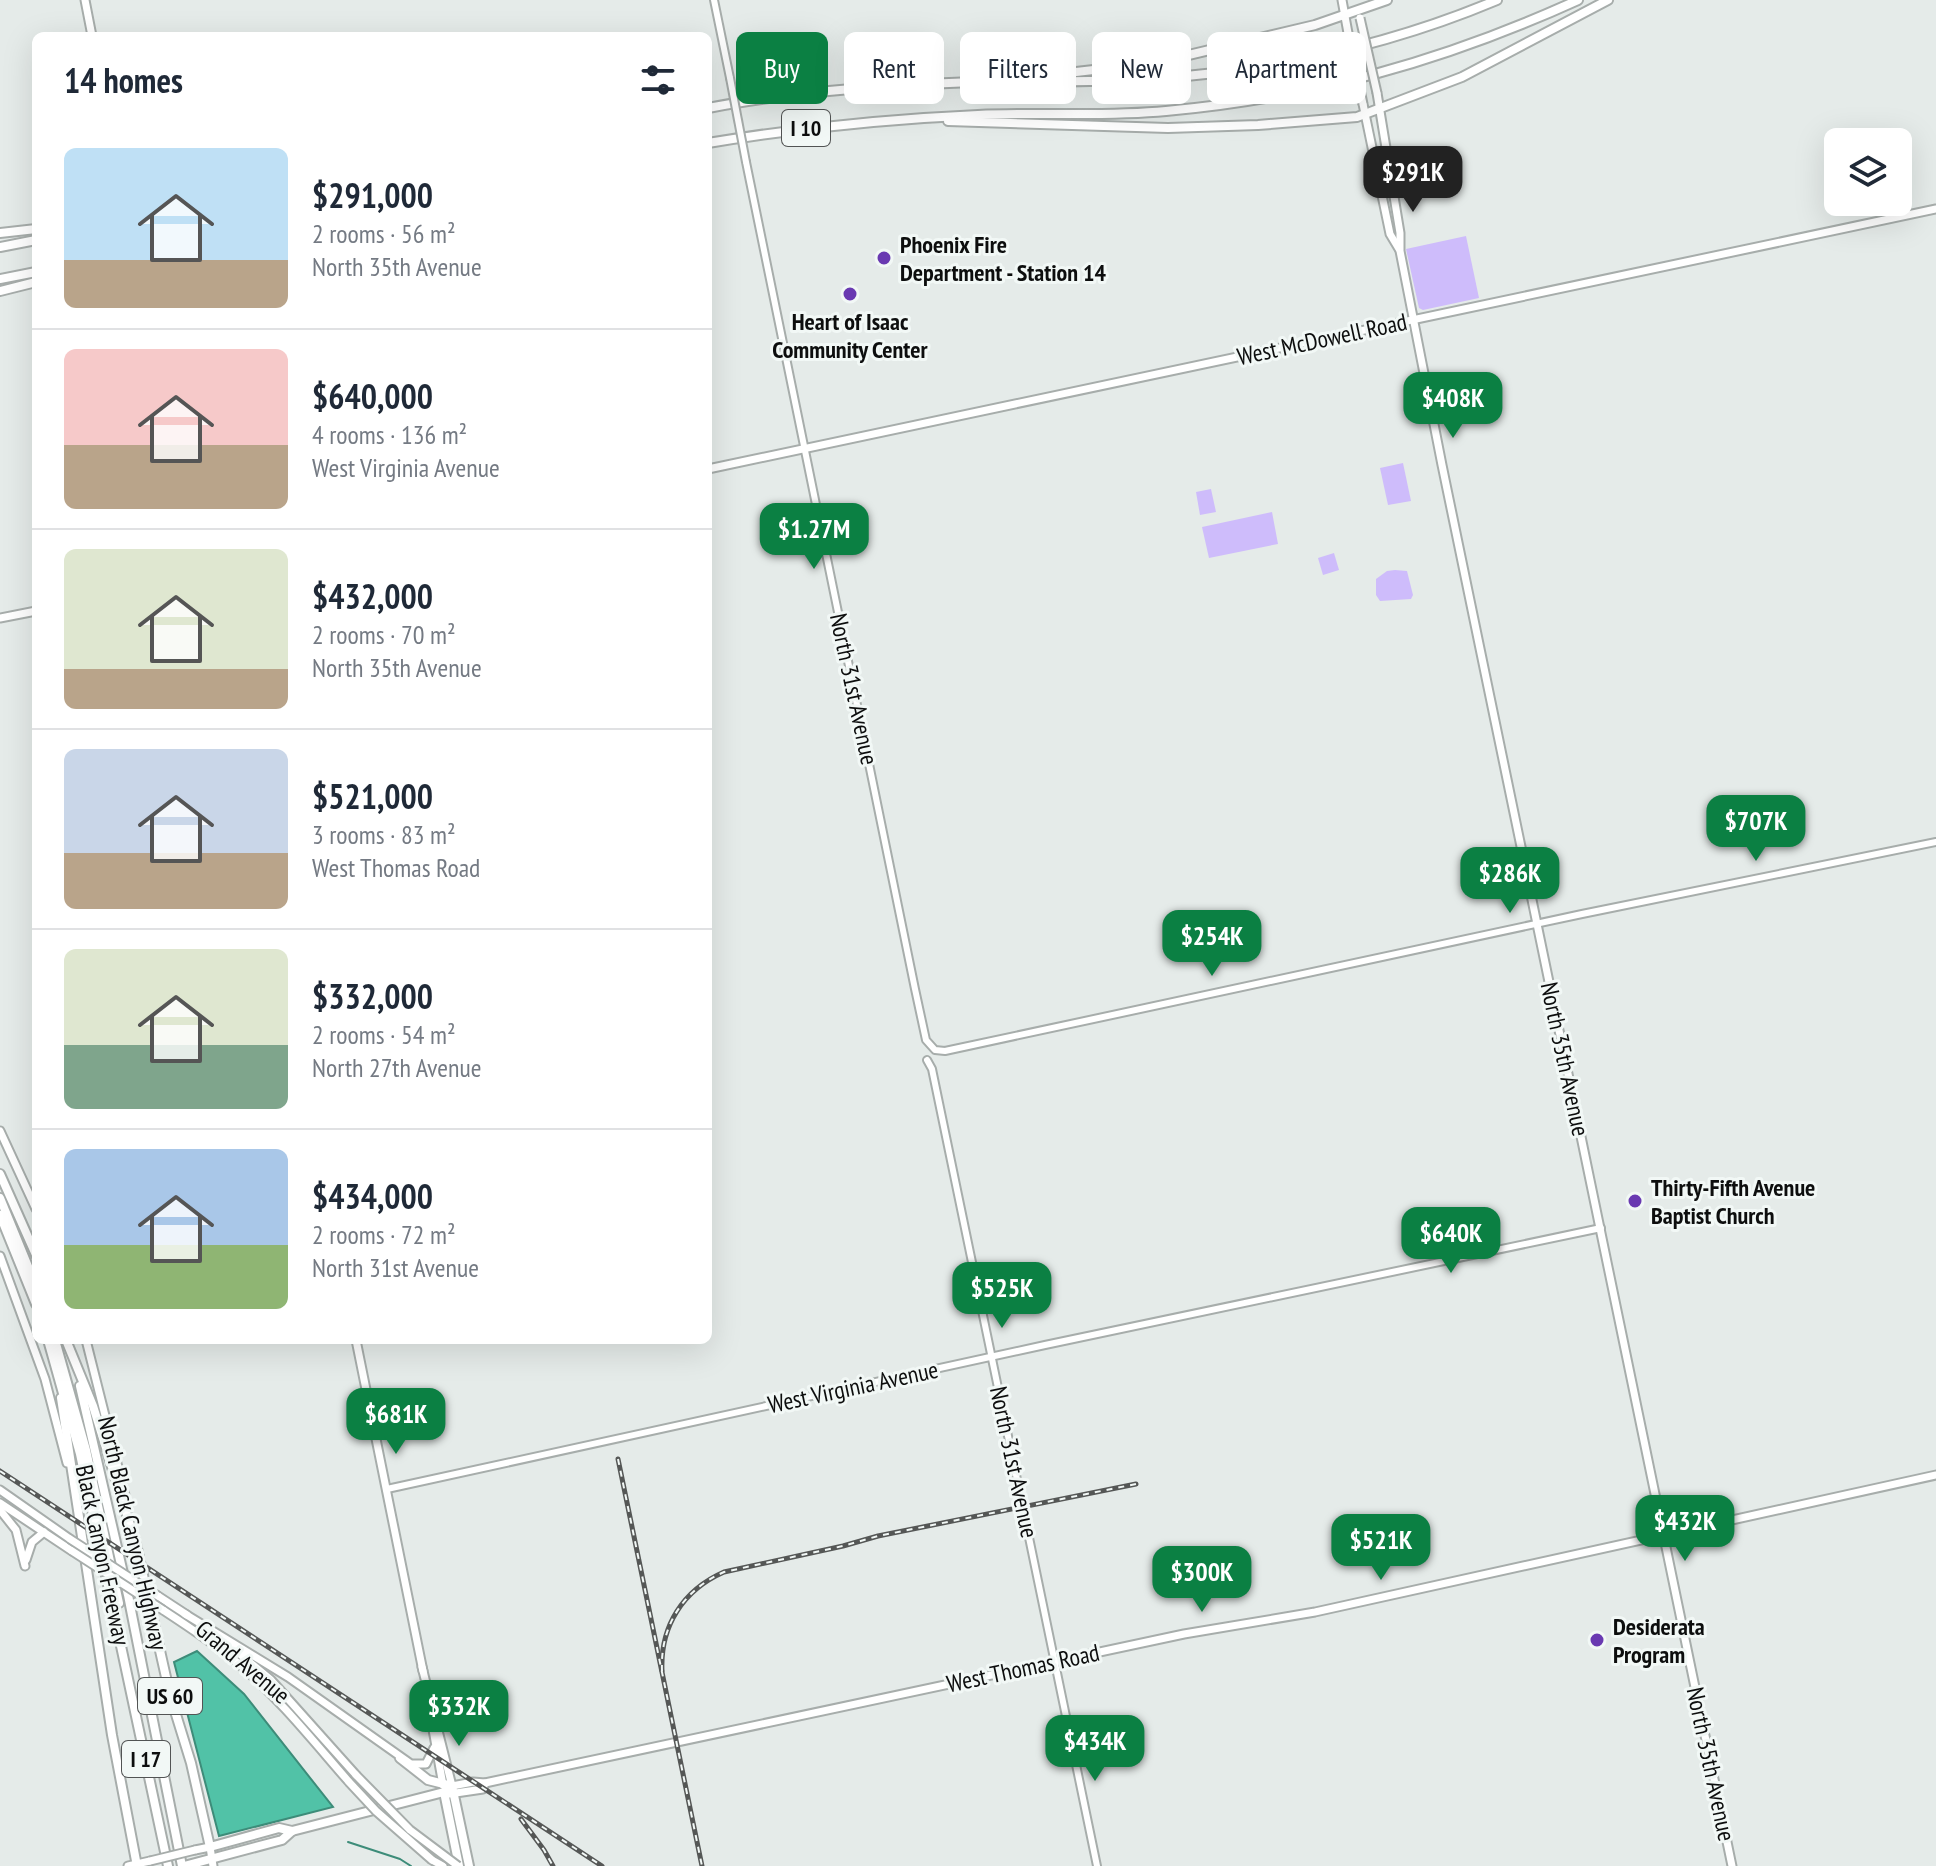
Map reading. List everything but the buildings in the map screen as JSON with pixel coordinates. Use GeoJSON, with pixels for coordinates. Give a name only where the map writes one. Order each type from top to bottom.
{"type":"FeatureCollection","features":[{"type":"Feature","properties":{"kind":"highway"},"geometry":{"type":"LineString","coordinates":[[944,81],[1155,63],[1346,18],[1358,9],[1387,0]]}},
{"type":"Feature","properties":{"kind":"highway","name":"I 10"},"geometry":{"type":"LineString","coordinates":[[944,84],[1120,80],[1230,72],[1339,52],[1431,25],[1497,0]]}},
{"type":"Feature","properties":{"kind":"highway","name":"I 10"},"geometry":{"type":"LineString","coordinates":[[712,142],[799,128],[904,119],[1162,111],[1291,94],[1371,77],[1432,59],[1578,0]]}},
{"type":"Feature","properties":{"kind":"highway"},"geometry":{"type":"LineString","coordinates":[[904,119],[1168,128],[1258,125],[1364,109],[1462,77],[1608,0]]}},
{"type":"Feature","properties":{"kind":"highway","name":"I 10"},"geometry":{"type":"LineString","coordinates":[[712,107],[751,99],[844,90]]}},
{"type":"Feature","properties":{"kind":"highway"},"geometry":{"type":"LineString","coordinates":[[0,233],[32,229]]}},
{"type":"Feature","properties":{"kind":"highway"},"geometry":{"type":"LineString","coordinates":[[0,247],[32,241]]}},
{"type":"Feature","properties":{"kind":"highway"},"geometry":{"type":"LineString","coordinates":[[0,279],[32,273]]}},
{"type":"Feature","properties":{"kind":"highway"},"geometry":{"type":"LineString","coordinates":[[0,291],[32,283]]}},
{"type":"Feature","properties":{"kind":"highway"},"geometry":{"type":"LineString","coordinates":[[0,1174],[32,1246]]}},
{"type":"Feature","properties":{"kind":"highway"},"geometry":{"type":"LineString","coordinates":[[0,1198],[32,1276]]}},
{"type":"Feature","properties":{"kind":"highway"},"geometry":{"type":"LineString","coordinates":[[0,1215],[32,1294]]}},
{"type":"Feature","properties":{"kind":"highway","name":"Black Canyon Freeway"},"geometry":{"type":"LineString","coordinates":[[49,1344],[84,1468],[171,1866]]}},
{"type":"Feature","properties":{"kind":"highway"},"geometry":{"type":"LineString","coordinates":[[56,1344],[86,1450],[171,1866]]}},
{"type":"Feature","properties":{"kind":"highway","name":"Black Canyon Freeway"},"geometry":{"type":"LineString","coordinates":[[67,1344],[100,1464],[183,1866]]}},
{"type":"Feature","properties":{"kind":"highway"},"geometry":{"type":"LineString","coordinates":[[68,1344],[93,1406],[136,1544]]}},
{"type":"Feature","properties":{"kind":"highway","name":"US 60"},"geometry":{"type":"LineString","coordinates":[[55,1361],[83,1531]]}},
{"type":"Feature","properties":{"kind":"highway","name":"North Black Canyon Highway"},"geometry":{"type":"LineString","coordinates":[[83,1531],[134,1865]]}},
{"type":"Feature","properties":{"kind":"highway","name":"North Black Canyon Highway"},"geometry":{"type":"LineString","coordinates":[[136,1544],[170,1695],[191,1763],[210,1847]]}},
{"type":"Feature","properties":{"kind":"highway"},"geometry":{"type":"LineString","coordinates":[[400,1758],[428,1780],[448,1789]]}},
{"type":"Feature","properties":{"kind":"highway"},"geometry":{"type":"LineString","coordinates":[[448,1789],[458,1866]]}},
{"type":"Feature","properties":{"kind":"highway"},"geometry":{"type":"LineString","coordinates":[[448,1789],[469,1866]]}},
{"type":"Feature","properties":{"kind":"highway","name":"West Thomas Road"},"geometry":{"type":"LineString","coordinates":[[183,1866],[212,1863],[282,1840],[292,1831],[448,1789]]}},
{"type":"Feature","properties":{"kind":"highway","name":"West Thomas Road"},"geometry":{"type":"LineString","coordinates":[[210,1847],[279,1828],[292,1831]]}},
{"type":"Feature","properties":{"kind":"main road"},"geometry":{"type":"LineString","coordinates":[[85,0],[91,32]]}},
{"type":"Feature","properties":{"kind":"main road","name":"North 35th Avenue"},"geometry":{"type":"LineString","coordinates":[[1342,0],[1390,234],[1400,251]]}},
{"type":"Feature","properties":{"kind":"main road","name":"North 35th Avenue"},"geometry":{"type":"LineString","coordinates":[[1358,9],[1379,105],[1413,319],[1732,1866]]}},
{"type":"Feature","properties":{"kind":"main road","name":"West McDowell Road"},"geometry":{"type":"LineString","coordinates":[[712,468],[1936,209]]}},
{"type":"Feature","properties":{"kind":"main road"},"geometry":{"type":"LineString","coordinates":[[0,618],[32,612]]}},
{"type":"Feature","properties":{"kind":"main road"},"geometry":{"type":"LineString","coordinates":[[0,1131],[32,1200]]}},
{"type":"Feature","properties":{"kind":"main road","name":"North Black Canyon Highway"},"geometry":{"type":"LineString","coordinates":[[1,1260],[32,1344]]}},
{"type":"Feature","properties":{"kind":"main road","name":"North Black Canyon Highway"},"geometry":{"type":"LineString","coordinates":[[32,1344],[64,1446],[83,1531]]}},
{"type":"Feature","properties":{"kind":"main road","name":"North Black Canyon Highway"},"geometry":{"type":"LineString","coordinates":[[87,1344],[136,1544]]}},
{"type":"Feature","properties":{"kind":"main road"},"geometry":{"type":"LineString","coordinates":[[357,1344],[448,1789]]}},
{"type":"Feature","properties":{"kind":"main road","name":"West Thomas Road"},"geometry":{"type":"LineString","coordinates":[[448,1789],[483,1789],[485,1783],[1220,1627],[1327,1610],[1936,1475]]}},
{"type":"Feature","properties":{"kind":"main road","name":"Grand Avenue"},"geometry":{"type":"LineString","coordinates":[[0,1490],[237,1651],[271,1680],[410,1830],[458,1866]]}},
{"type":"Feature","properties":{"kind":"main road","name":"Grand Avenue"},"geometry":{"type":"LineString","coordinates":[[0,1503],[224,1652],[288,1713],[376,1811],[441,1866]]}},
{"type":"Feature","properties":{"kind":"main road"},"geometry":{"type":"LineString","coordinates":[[0,1510],[19,1537],[25,1566],[32,1542],[44,1532]]}},
{"type":"Feature","properties":{"kind":"main road"},"geometry":{"type":"LineString","coordinates":[[185,1614],[288,1677],[400,1758],[415,1765],[424,1765],[435,1746]]}},
{"type":"Feature","properties":{"kind":"main road"},"geometry":{"type":"LineString","coordinates":[[422,1667],[435,1746],[448,1789]]}},
{"type":"Feature","properties":{"kind":"main road","name":"West Thomas Road"},"geometry":{"type":"LineString","coordinates":[[134,1865],[210,1847]]}},
{"type":"Feature","properties":{"kind":"main road","name":"North Black Canyon Highway"},"geometry":{"type":"LineString","coordinates":[[210,1847],[212,1863]]}},
{"type":"Feature","properties":{"kind":"street","name":"North 31st Avenue"},"geometry":{"type":"LineString","coordinates":[[714,0],[803,449],[918,1004],[930,1047],[945,1051],[1538,924]]}},
{"type":"Feature","properties":{"kind":"street"},"geometry":{"type":"LineString","coordinates":[[1538,924],[1936,842]]}},
{"type":"Feature","properties":{"kind":"street","name":"North 31st Avenue"},"geometry":{"type":"LineString","coordinates":[[927,1060],[932,1069],[1097,1866]]}},
{"type":"Feature","properties":{"kind":"street","name":"West Virginia Avenue"},"geometry":{"type":"LineString","coordinates":[[387,1489],[992,1356],[1601,1228]]}},
{"type":"Feature","properties":{"kind":"shaded area"},"geometry":{"type":"Polygon","coordinates":[[[1466,236],[1479,298],[1423,310],[1419,308],[1406,249],[1466,236]]]}},
{"type":"Feature","properties":{"kind":"shaded area"},"geometry":{"type":"Polygon","coordinates":[[[1403,463],[1411,501],[1388,505],[1380,468],[1403,463]]]}},
{"type":"Feature","properties":{"kind":"shaded area"},"geometry":{"type":"Polygon","coordinates":[[[1211,489],[1216,512],[1200,515],[1196,492],[1211,489]]]}},
{"type":"Feature","properties":{"kind":"shaded area"},"geometry":{"type":"Polygon","coordinates":[[[1272,512],[1278,544],[1209,558],[1202,527],[1272,512]]]}},
{"type":"Feature","properties":{"kind":"shaded area"},"geometry":{"type":"Polygon","coordinates":[[[1334,553],[1339,570],[1323,575],[1318,558],[1334,553]]]}},
{"type":"Feature","properties":{"kind":"shaded area"},"geometry":{"type":"Polygon","coordinates":[[[1387,571],[1407,571],[1413,595],[1411,599],[1380,601],[1376,595],[1376,579],[1387,571]]]}},
{"type":"Feature","properties":{"kind":"shaded area"},"geometry":{"type":"Polygon","coordinates":[[[197,1651],[244,1694],[333,1807],[219,1836],[174,1662],[197,1651]]]}},
{"type":"Feature","properties":{"kind":"waterway"},"geometry":{"type":"LineString","coordinates":[[348,1842],[400,1859],[411,1866]]}},
{"type":"Feature","properties":{"kind":"railway"},"geometry":{"type":"LineString","coordinates":[[618,1459],[702,1866]]}},
{"type":"Feature","properties":{"kind":"railway"},"geometry":{"type":"LineString","coordinates":[[0,1471],[602,1866]]}},
{"type":"Feature","properties":{"kind":"railway"},"geometry":{"type":"LineString","coordinates":[[662,1671],[665,1639],[677,1611],[697,1589],[724,1572],[878,1536],[1136,1484]]}},
{"type":"Feature","properties":{"kind":"railway"},"geometry":{"type":"LineString","coordinates":[[521,1819],[553,1866]]}},
{"type":"Feature","properties":{"kind":"place","name":"Phoenix Fire Department - Station 14"},"geometry":{"type":"Point","coordinates":[884,258]}},
{"type":"Feature","properties":{"kind":"place","name":"Heart of Isaac Community Center"},"geometry":{"type":"Point","coordinates":[850,294]}},
{"type":"Feature","properties":{"kind":"place","name":"Thirty-Fifth Avenue Baptist Church"},"geometry":{"type":"Point","coordinates":[1635,1201]}},
{"type":"Feature","properties":{"kind":"place","name":"Desiderata Program"},"geometry":{"type":"Point","coordinates":[1597,1640]}}]}
